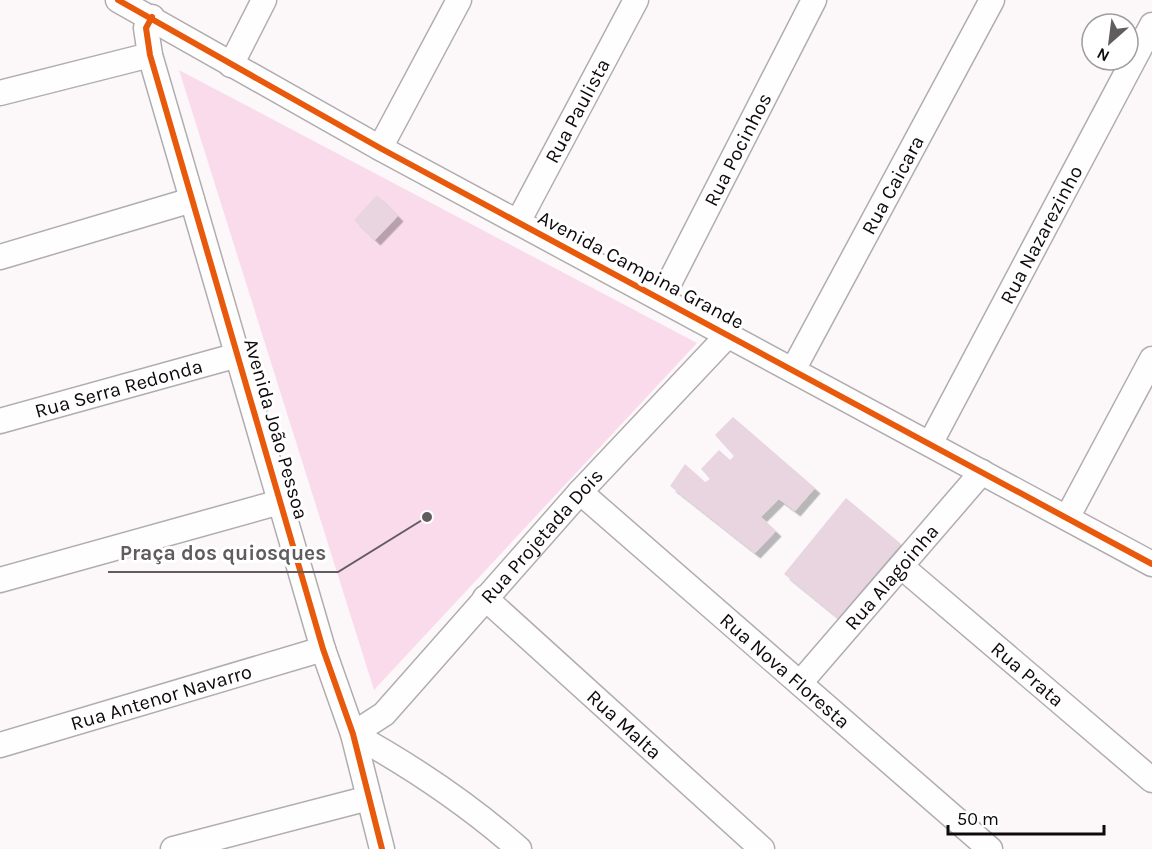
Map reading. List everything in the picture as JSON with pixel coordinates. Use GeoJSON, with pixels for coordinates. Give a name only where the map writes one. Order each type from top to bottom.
{"type":"FeatureCollection","features":[{"type":"Feature","properties":{"kind":"street","name":"Avenida Campina Grande"},"geometry":{"type":"LineString","coordinates":[[118,0],[380,148],[1152,564]]}},
{"type":"Feature","properties":{"kind":"street"},"geometry":{"type":"LineString","coordinates":[[231,65],[264,0]]}},
{"type":"Feature","properties":{"kind":"street"},"geometry":{"type":"LineString","coordinates":[[380,148],[459,0]]}},
{"type":"Feature","properties":{"kind":"street","name":"Rua Paulista"},"geometry":{"type":"LineString","coordinates":[[518,222],[636,0]]}},
{"type":"Feature","properties":{"kind":"street","name":"Rua Pocinhos"},"geometry":{"type":"LineString","coordinates":[[661,299],[814,0]]}},
{"type":"Feature","properties":{"kind":"street","name":"Rua Caicara"},"geometry":{"type":"LineString","coordinates":[[793,370],[992,0]]}},
{"type":"Feature","properties":{"kind":"street","name":"Avenida João Pessoa"},"geometry":{"type":"LineString","coordinates":[[152,18],[146,28],[150,55],[323,649],[353,734],[382,849]]}},
{"type":"Feature","properties":{"kind":"street","name":"Rua Nazarezinho"},"geometry":{"type":"LineString","coordinates":[[930,444],[1152,25]]}},
{"type":"Feature","properties":{"kind":"street"},"geometry":{"type":"LineString","coordinates":[[0,93],[150,55]]}},
{"type":"Feature","properties":{"kind":"street"},"geometry":{"type":"LineString","coordinates":[[0,256],[192,200]]}},
{"type":"Feature","properties":{"kind":"street","name":"Rua Projetada Dois"},"geometry":{"type":"LineString","coordinates":[[353,734],[384,714],[580,492],[728,335]]}},
{"type":"Feature","properties":{"kind":"street","name":"Rua Serra Redonda"},"geometry":{"type":"LineString","coordinates":[[0,421],[238,355]]}},
{"type":"Feature","properties":{"kind":"street"},"geometry":{"type":"LineString","coordinates":[[1067,518],[1152,359]]}},
{"type":"Feature","properties":{"kind":"street","name":"Rua Alagoinha"},"geometry":{"type":"LineString","coordinates":[[800,683],[982,472]]}},
{"type":"Feature","properties":{"kind":"street","name":"Rua Nova Floresta"},"geometry":{"type":"LineString","coordinates":[[580,492],[990,849]]}},
{"type":"Feature","properties":{"kind":"street"},"geometry":{"type":"LineString","coordinates":[[0,580],[280,502]]}},
{"type":"Feature","properties":{"kind":"street","name":"Rua Prata"},"geometry":{"type":"LineString","coordinates":[[902,567],[1152,780]]}},
{"type":"Feature","properties":{"kind":"street","name":"Rua Malta"},"geometry":{"type":"LineString","coordinates":[[485,598],[762,849]]}},
{"type":"Feature","properties":{"kind":"street","name":"Rua Antenor Navarro"},"geometry":{"type":"LineString","coordinates":[[0,745],[323,649]]}},
{"type":"Feature","properties":{"kind":"street"},"geometry":{"type":"LineString","coordinates":[[353,734],[392,756],[497,829],[519,849]]}},
{"type":"Feature","properties":{"kind":"street"},"geometry":{"type":"LineString","coordinates":[[173,849],[369,798]]}},
{"type":"Feature","properties":{"kind":"shaded area"},"geometry":{"type":"Polygon","coordinates":[[[179,70],[697,343],[374,690],[179,70]]]}},
{"type":"Feature","properties":{"kind":"building"},"geometry":{"type":"Polygon","coordinates":[[[377,195],[398,216],[375,240],[354,220],[377,195]]]}},
{"type":"Feature","properties":{"kind":"building"},"geometry":{"type":"Polygon","coordinates":[[[733,417],[815,488],[795,511],[779,499],[761,517],[776,531],[755,553],[670,486],[685,464],[705,482],[710,479],[701,469],[719,450],[730,460],[734,456],[715,435],[733,417]]]}},
{"type":"Feature","properties":{"kind":"building"},"geometry":{"type":"Polygon","coordinates":[[[846,498],[901,544],[838,618],[784,574],[846,498]]]}},
{"type":"Feature","properties":{"kind":"cycle path"},"geometry":{"type":"LineString","coordinates":[[118,0],[380,148],[1152,564]]}},
{"type":"Feature","properties":{"kind":"cycle path"},"geometry":{"type":"LineString","coordinates":[[152,17],[146,28],[150,55],[323,649],[353,734],[382,849]]}},
{"type":"Feature","properties":{"kind":"place","name":"Praça dos quiosques"},"geometry":{"type":"Point","coordinates":[427,517]}}]}
